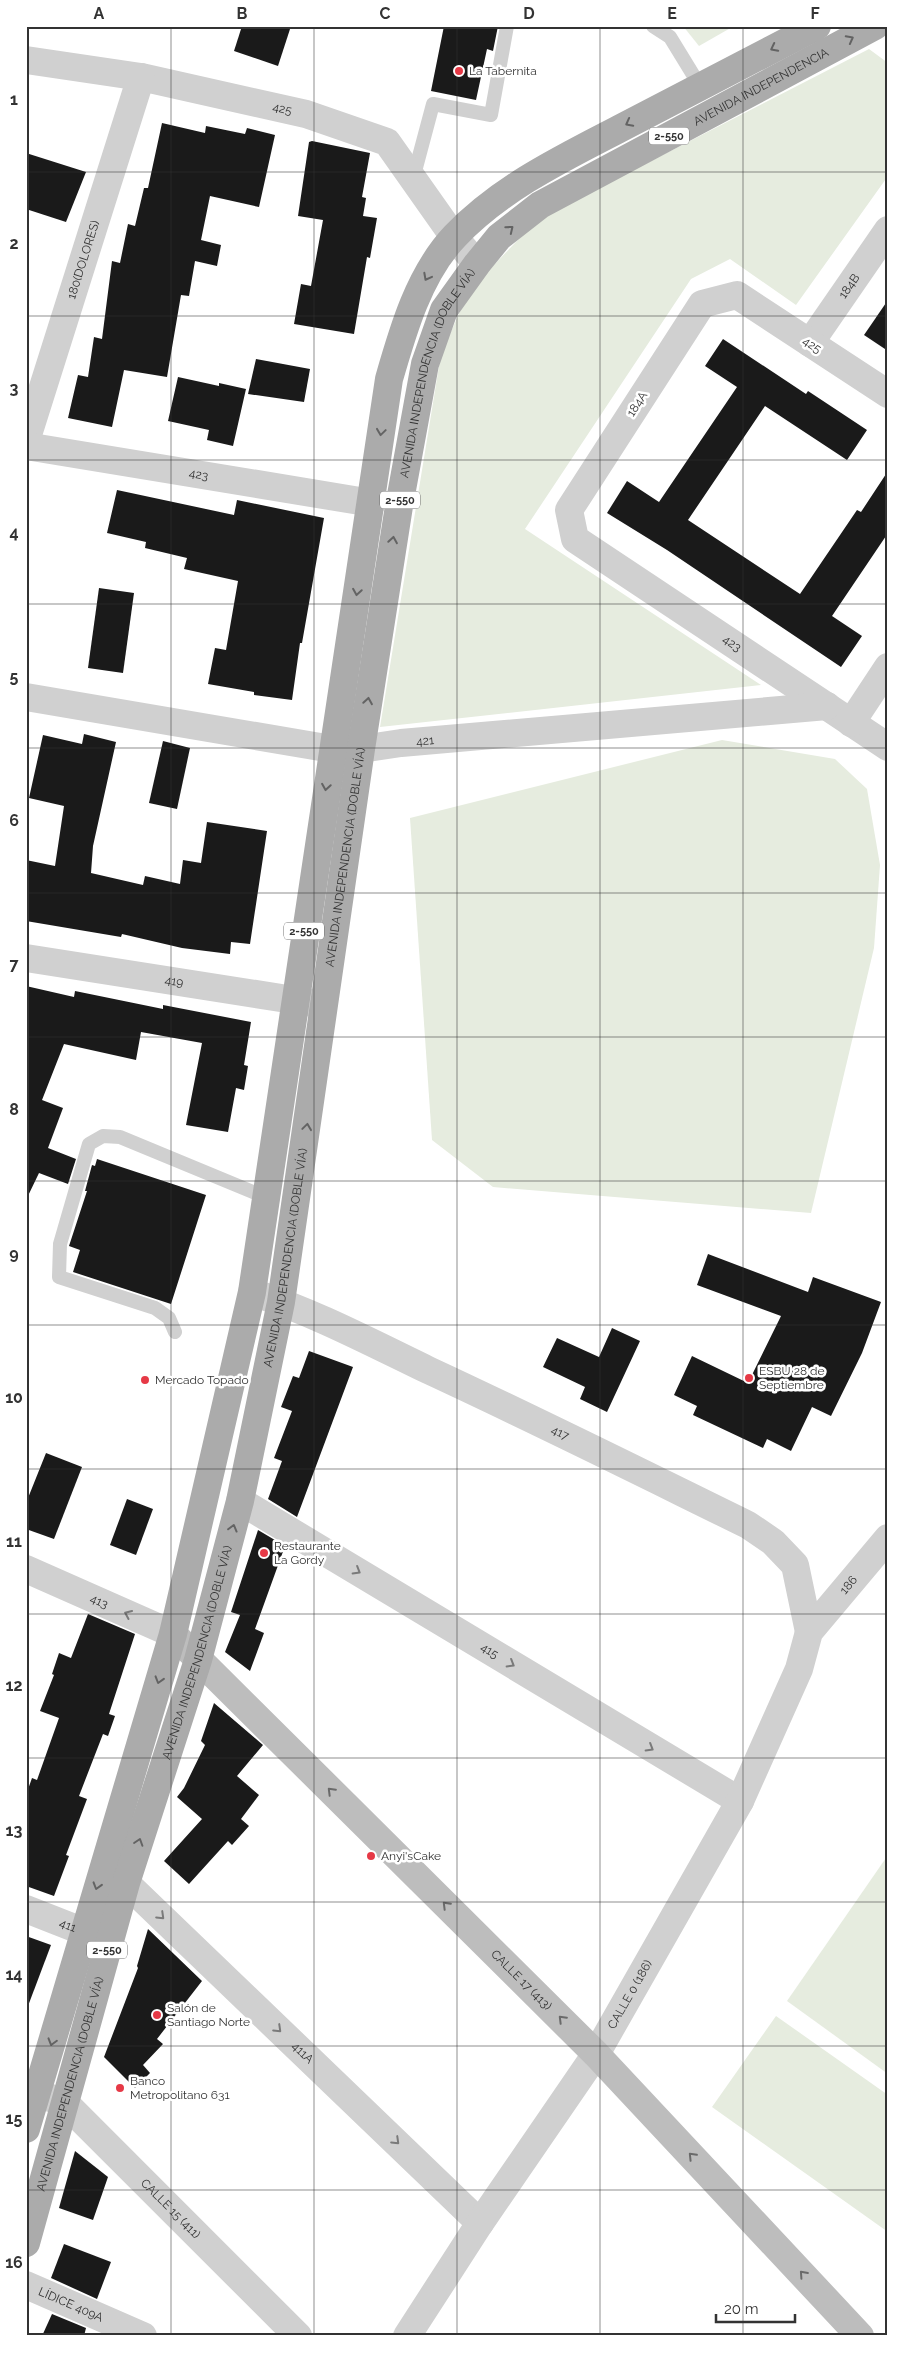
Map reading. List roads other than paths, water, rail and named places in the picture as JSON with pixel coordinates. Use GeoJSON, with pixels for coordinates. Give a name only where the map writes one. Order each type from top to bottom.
{"type":"FeatureCollection","features":[{"type":"Feature","properties":{"kind":"main road","name":"2-550"},"geometry":{"type":"LineString","coordinates":[[26,2129],[173,1634],[252,1292],[294,999],[372,503],[389,379],[399,341],[429,273],[454,236],[488,207],[531,175],[817,26]]}},
{"type":"Feature","properties":{"kind":"main road","name":"AVENIDA INDEPENDENCIA"},"geometry":{"type":"LineString","coordinates":[[477,264],[499,237],[540,204],[875,26]]}},
{"type":"Feature","properties":{"kind":"main road","name":"AVENIDA INDEPENDENCIA (DOBLE VÍA)"},"geometry":{"type":"LineString","coordinates":[[26,2243],[126,1882],[198,1660],[240,1501],[281,1302],[360,749],[399,506],[425,364],[444,310],[477,264]]}},
{"type":"Feature","properties":{"kind":"main road","name":"CALLE 17 (413)"},"geometry":{"type":"LineString","coordinates":[[173,1634],[596,2054],[860,2336]]}},
{"type":"Feature","properties":{"kind":"street","name":"425"},"geometry":{"type":"LineString","coordinates":[[26,60],[141,77],[306,114],[387,142],[454,236],[477,264]]}},
{"type":"Feature","properties":{"kind":"street","name":"180(DOLORES)"},"geometry":{"type":"LineString","coordinates":[[26,441],[141,77]]}},
{"type":"Feature","properties":{"kind":"street","name":"184B"},"geometry":{"type":"LineString","coordinates":[[810,344],[888,230]]}},
{"type":"Feature","properties":{"kind":"street","name":"425"},"geometry":{"type":"LineString","coordinates":[[737,296],[888,394]]}},
{"type":"Feature","properties":{"kind":"street","name":"184A"},"geometry":{"type":"LineString","coordinates":[[575,539],[569,510],[702,304],[737,296]]}},
{"type":"Feature","properties":{"kind":"street","name":"423"},"geometry":{"type":"LineString","coordinates":[[26,446],[372,503]]}},
{"type":"Feature","properties":{"kind":"street","name":"423"},"geometry":{"type":"LineString","coordinates":[[575,539],[888,747]]}},
{"type":"Feature","properties":{"kind":"street"},"geometry":{"type":"LineString","coordinates":[[852,723],[888,667]]}},
{"type":"Feature","properties":{"kind":"street","name":"421"},"geometry":{"type":"LineString","coordinates":[[26,697],[332,749],[360,749],[401,743],[827,706]]}},
{"type":"Feature","properties":{"kind":"street","name":"419"},"geometry":{"type":"LineString","coordinates":[[26,958],[323,1004]]}},
{"type":"Feature","properties":{"kind":"street","name":"417"},"geometry":{"type":"LineString","coordinates":[[252,1292],[281,1302],[503,1405],[748,1525],[773,1542],[795,1565],[810,1632]]}},
{"type":"Feature","properties":{"kind":"street","name":"415"},"geometry":{"type":"LineString","coordinates":[[240,1501],[740,1802]]}},
{"type":"Feature","properties":{"kind":"street","name":"186"},"geometry":{"type":"LineString","coordinates":[[810,1632],[888,1538]]}},
{"type":"Feature","properties":{"kind":"street","name":"413"},"geometry":{"type":"LineString","coordinates":[[26,1569],[173,1634]]}},
{"type":"Feature","properties":{"kind":"street","name":"CALLE 0 (186)"},"geometry":{"type":"LineString","coordinates":[[407,2336],[480,2223],[596,2054],[740,1802],[799,1669],[810,1632]]}},
{"type":"Feature","properties":{"kind":"street","name":"411A"},"geometry":{"type":"LineString","coordinates":[[126,1882],[480,2223]]}},
{"type":"Feature","properties":{"kind":"street","name":"411"},"geometry":{"type":"LineString","coordinates":[[26,1909],[109,1942]]}},
{"type":"Feature","properties":{"kind":"street","name":"CALLE 15 (411)"},"geometry":{"type":"LineString","coordinates":[[37,2094],[64,2102],[298,2336]]}},
{"type":"Feature","properties":{"kind":"street","name":"LÍDICE 409A"},"geometry":{"type":"LineString","coordinates":[[26,2285],[143,2336]]}},
{"type":"Feature","properties":{"kind":"lane"},"geometry":{"type":"LineString","coordinates":[[413,180],[433,104],[491,114],[507,26]]}},
{"type":"Feature","properties":{"kind":"lane"},"geometry":{"type":"LineString","coordinates":[[653,26],[670,37],[700,86]]}},
{"type":"Feature","properties":{"kind":"lane"},"geometry":{"type":"LineString","coordinates":[[175,1332],[169,1318],[155,1308],[59,1277],[60,1244],[89,1144],[103,1136],[120,1137],[265,1198]]}},
{"type":"Feature","properties":{"kind":"place","name":"La Tabernita"},"geometry":{"type":"Point","coordinates":[459,71]}},
{"type":"Feature","properties":{"kind":"place","name":"ESBU 28 de Septiembre"},"geometry":{"type":"Point","coordinates":[749,1378]}},
{"type":"Feature","properties":{"kind":"place","name":"Mercado Topado"},"geometry":{"type":"Point","coordinates":[145,1380]}},
{"type":"Feature","properties":{"kind":"place","name":"Restaurante La Gordy"},"geometry":{"type":"Point","coordinates":[264,1553]}},
{"type":"Feature","properties":{"kind":"place","name":"Anyi'sCake"},"geometry":{"type":"Point","coordinates":[371,1856]}},
{"type":"Feature","properties":{"kind":"place","name":"Salón de Santiago Norte"},"geometry":{"type":"Point","coordinates":[157,2015]}},
{"type":"Feature","properties":{"kind":"place","name":"Banco Metropolitano 631"},"geometry":{"type":"Point","coordinates":[120,2088]}}]}
